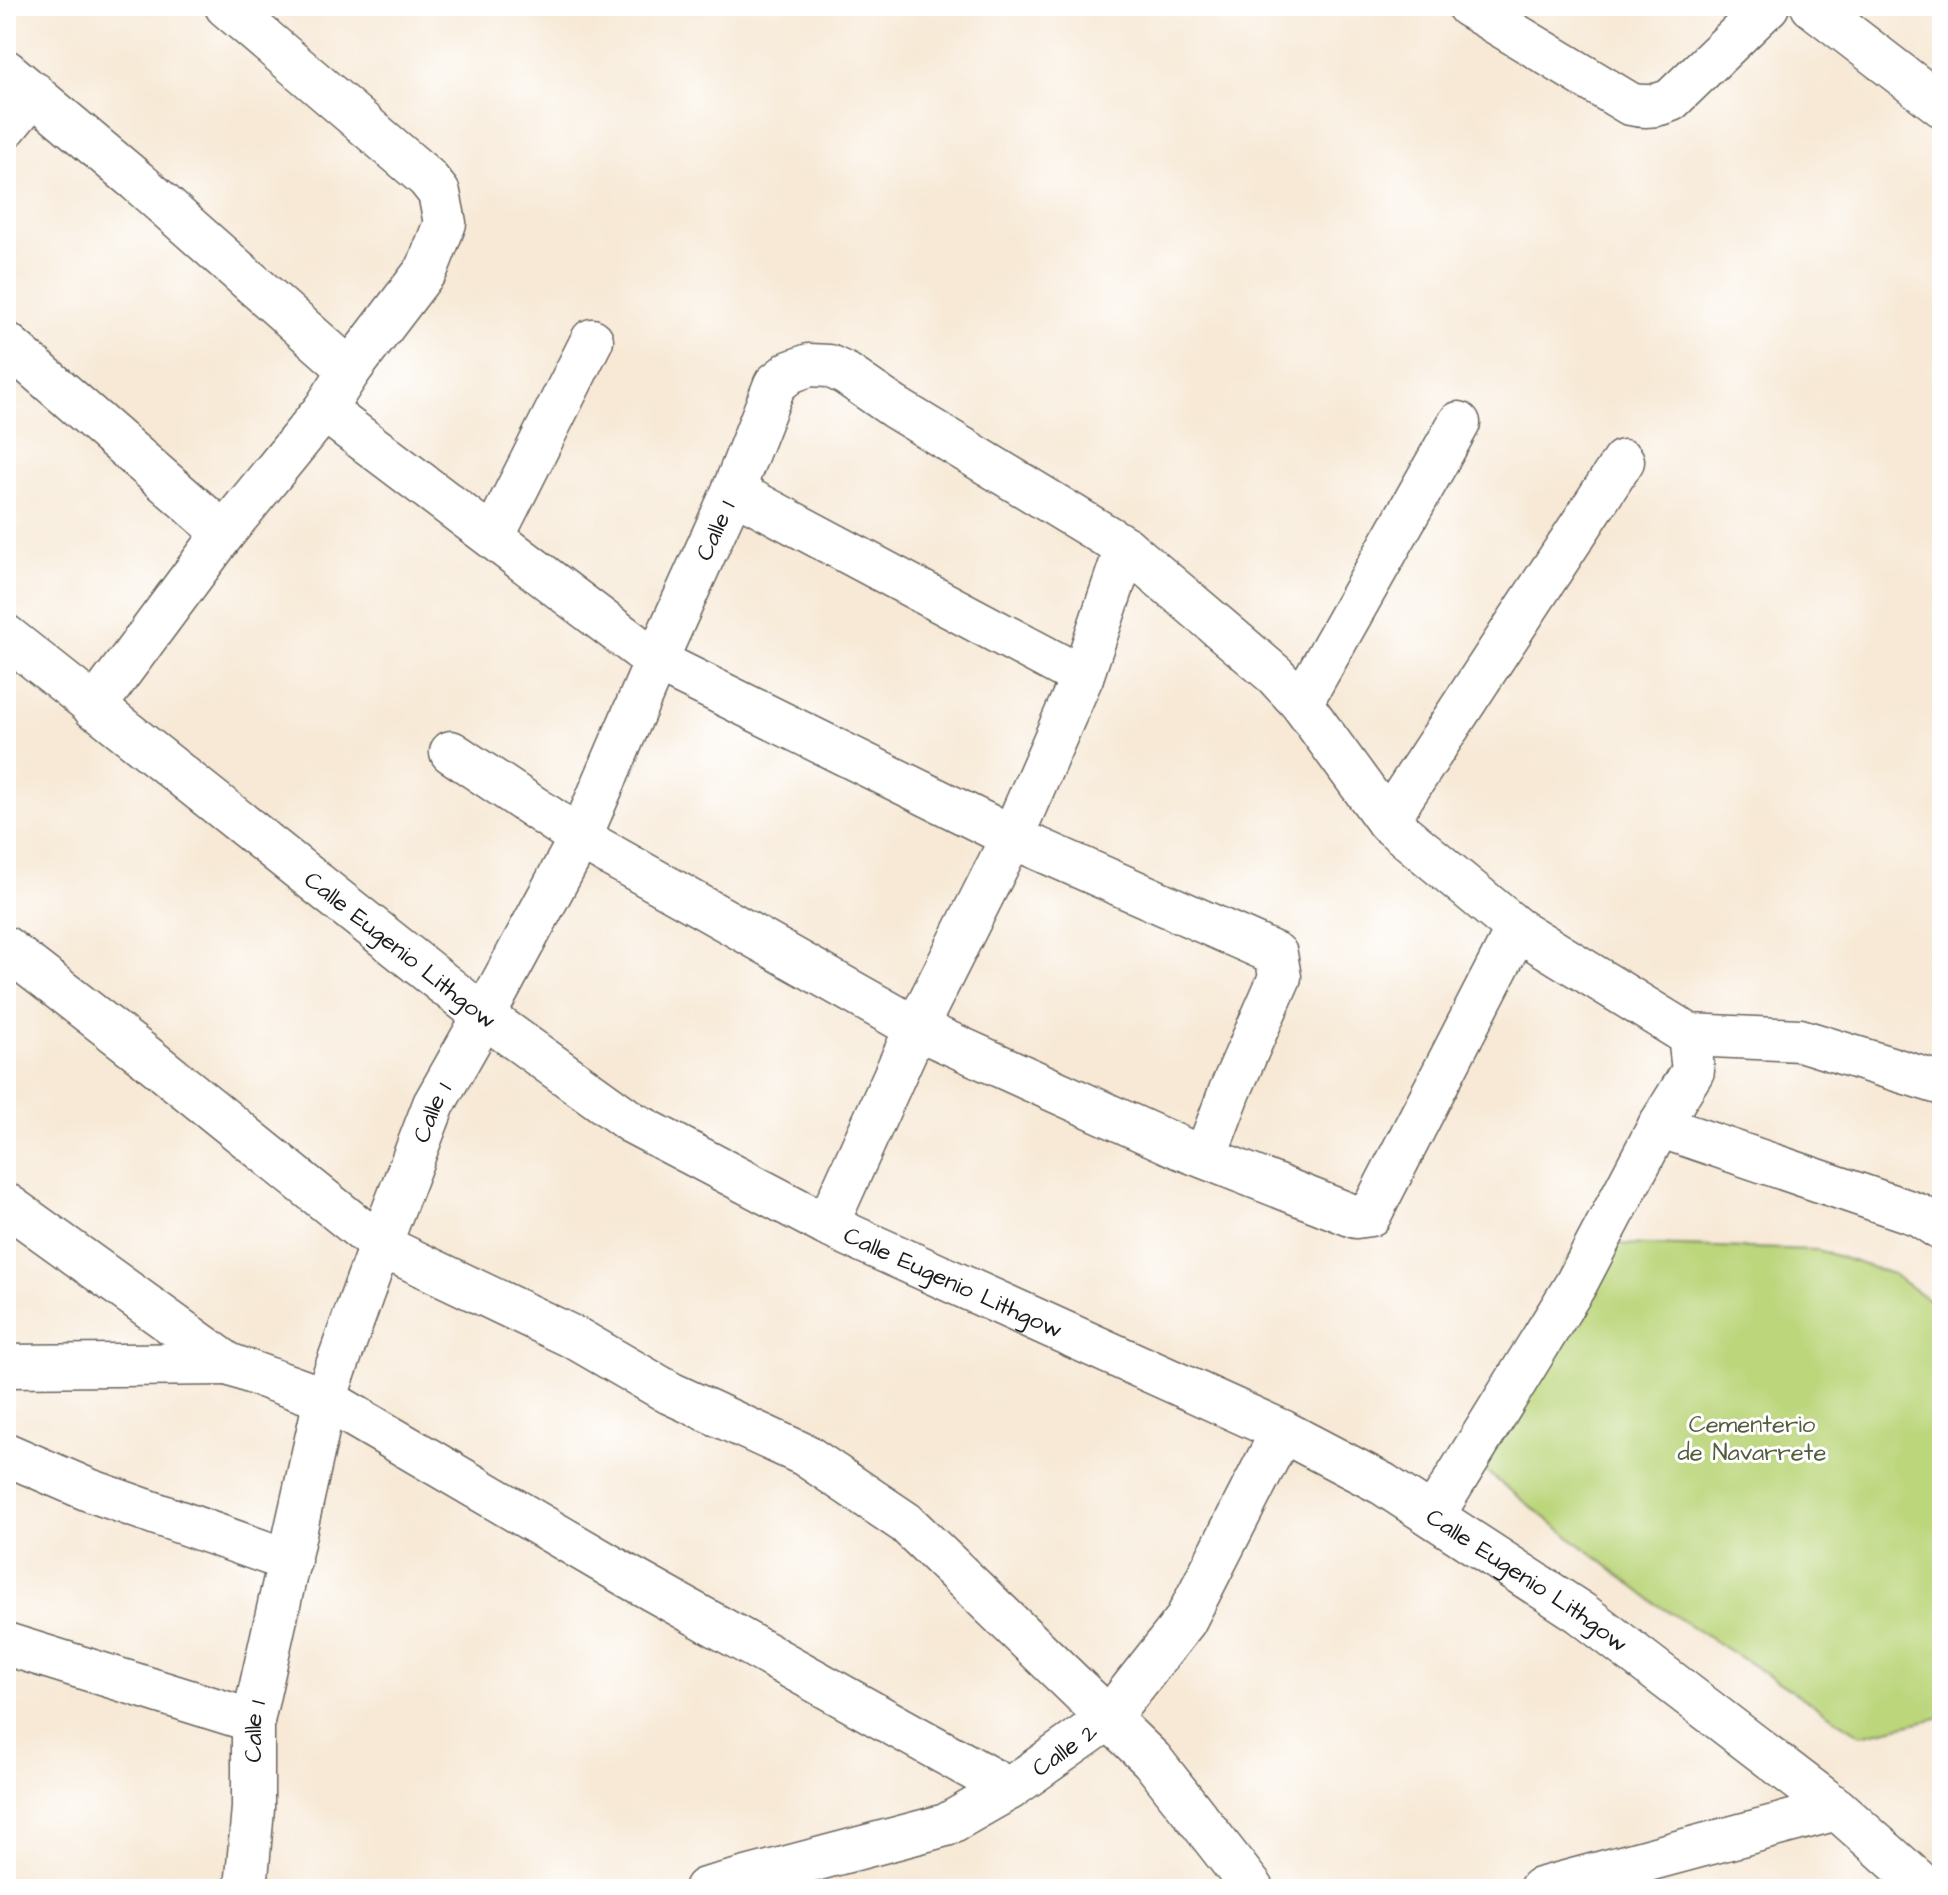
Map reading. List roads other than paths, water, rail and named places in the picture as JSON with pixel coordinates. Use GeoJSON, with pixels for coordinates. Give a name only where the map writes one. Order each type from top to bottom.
{"type":"FeatureCollection","features":[{"type":"Feature","properties":{"kind":"street"},"geometry":{"type":"LineString","coordinates":[[94,708],[224,533],[324,410],[350,370],[427,269],[445,223],[439,193],[427,178],[226,6]]}},
{"type":"Feature","properties":{"kind":"street"},"geometry":{"type":"LineString","coordinates":[[1468,6],[1630,104],[1641,107],[1654,107],[1671,100],[1768,6]]}},
{"type":"Feature","properties":{"kind":"street"},"geometry":{"type":"LineString","coordinates":[[1812,6],[1942,106]]}},
{"type":"Feature","properties":{"kind":"street"},"geometry":{"type":"LineString","coordinates":[[6,127],[20,82],[350,370]]}},
{"type":"Feature","properties":{"kind":"street"},"geometry":{"type":"LineString","coordinates":[[493,537],[592,340]]}},
{"type":"Feature","properties":{"kind":"street"},"geometry":{"type":"LineString","coordinates":[[6,343],[224,533]]}},
{"type":"Feature","properties":{"kind":"street","name":"Calle 1"},"geometry":{"type":"LineString","coordinates":[[246,1889],[253,1808],[253,1721],[325,1399],[434,1104],[580,838],[733,491],[775,384],[790,372],[809,365],[829,366],[1126,548]]}},
{"type":"Feature","properties":{"kind":"street"},"geometry":{"type":"LineString","coordinates":[[324,410],[656,661],[1012,837],[1276,954],[1280,977],[1205,1157]]}},
{"type":"Feature","properties":{"kind":"street"},"geometry":{"type":"LineString","coordinates":[[1301,703],[1459,423]]}},
{"type":"Feature","properties":{"kind":"street"},"geometry":{"type":"LineString","coordinates":[[1387,821],[1623,461]]}},
{"type":"Feature","properties":{"kind":"street"},"geometry":{"type":"LineString","coordinates":[[733,491],[1082,677]]}},
{"type":"Feature","properties":{"kind":"street"},"geometry":{"type":"LineString","coordinates":[[827,1225],[916,1028],[1012,837],[1082,677],[1126,548],[1275,675],[1301,703],[1387,821],[1517,929],[1689,1035],[1800,1040],[1942,1084]]}},
{"type":"Feature","properties":{"kind":"street","name":"Calle Eugenio Lithgow"},"geometry":{"type":"LineString","coordinates":[[6,636],[484,1016],[631,1122],[827,1225],[1282,1431],[1383,1484],[1581,1613],[1837,1809],[1927,1889]]}},
{"type":"Feature","properties":{"kind":"street"},"geometry":{"type":"LineString","coordinates":[[451,752],[580,838],[916,1028],[1205,1157],[1356,1217],[1370,1215],[1517,929]]}},
{"type":"Feature","properties":{"kind":"street"},"geometry":{"type":"LineString","coordinates":[[6,948],[380,1245],[577,1339],[670,1393],[805,1455],[906,1523],[1152,1760],[1253,1889]]}},
{"type":"Feature","properties":{"kind":"street"},"geometry":{"type":"LineString","coordinates":[[1433,1516],[1576,1284],[1659,1126],[1693,1071],[1689,1035]]}},
{"type":"Feature","properties":{"kind":"street"},"geometry":{"type":"LineString","coordinates":[[1659,1126],[1919,1215],[1942,1230]]}},
{"type":"Feature","properties":{"kind":"street"},"geometry":{"type":"LineString","coordinates":[[6,1204],[228,1364],[325,1399],[629,1577],[1009,1789]]}},
{"type":"Feature","properties":{"kind":"street"},"geometry":{"type":"LineString","coordinates":[[6,1366],[228,1364]]}},
{"type":"Feature","properties":{"kind":"street","name":"Calle 2"},"geometry":{"type":"LineString","coordinates":[[705,1889],[946,1825],[1009,1789],[1108,1719],[1185,1621],[1282,1431]]}},
{"type":"Feature","properties":{"kind":"street"},"geometry":{"type":"LineString","coordinates":[[6,1454],[89,1490],[290,1561]]}},
{"type":"Feature","properties":{"kind":"street"},"geometry":{"type":"LineString","coordinates":[[6,1644],[253,1721]]}},
{"type":"Feature","properties":{"kind":"street"},"geometry":{"type":"LineString","coordinates":[[1540,1889],[1837,1809]]}},
{"type":"Feature","properties":{"kind":"park label","name":"Cementerio de Navarrete"},"geometry":{"type":"Point","coordinates":[1752,1438]}}]}
